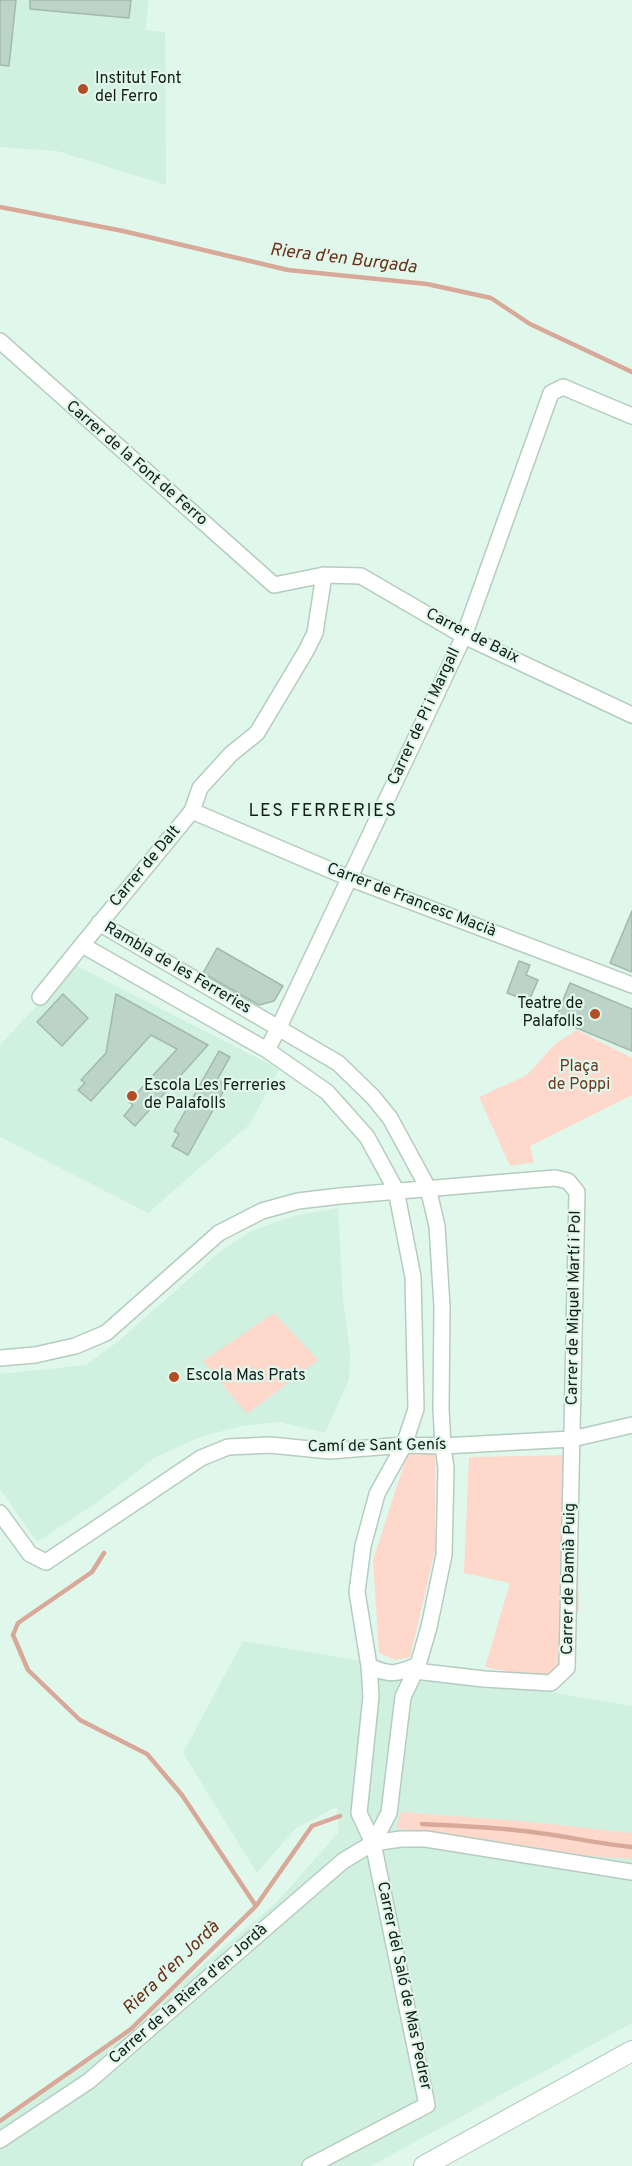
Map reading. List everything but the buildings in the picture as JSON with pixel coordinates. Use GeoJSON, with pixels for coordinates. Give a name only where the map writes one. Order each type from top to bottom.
{"type":"FeatureCollection","features":[{"type":"Feature","properties":{"kind":"main road"},"geometry":{"type":"LineString","coordinates":[[424,2166],[632,2051]]}},
{"type":"Feature","properties":{"kind":"street","name":"Carrer de la Font de Ferro"},"geometry":{"type":"LineString","coordinates":[[0,341],[274,585]]}},
{"type":"Feature","properties":{"kind":"street","name":"Carrer de Pi i Margall"},"geometry":{"type":"LineString","coordinates":[[267,1050],[464,636],[551,393],[562,387],[632,416]]}},
{"type":"Feature","properties":{"kind":"street","name":"Carrer de Baix"},"geometry":{"type":"LineString","coordinates":[[274,585],[324,575],[361,576],[464,636],[632,715]]}},
{"type":"Feature","properties":{"kind":"street","name":"Carrer de Dalt"},"geometry":{"type":"LineString","coordinates":[[99,923],[192,811],[200,788],[231,754],[256,733],[315,633],[324,575]]}},
{"type":"Feature","properties":{"kind":"street","name":"Carrer de Francesc Macià"},"geometry":{"type":"LineString","coordinates":[[192,811],[349,878],[632,985]]}},
{"type":"Feature","properties":{"kind":"street","name":"Rambla de les Ferreries"},"geometry":{"type":"LineString","coordinates":[[404,1445],[416,1409],[413,1278],[396,1190],[367,1137],[327,1092],[267,1050],[82,945],[99,923],[338,1063],[373,1097],[390,1118],[428,1188],[437,1226],[443,1446]]}},
{"type":"Feature","properties":{"kind":"street"},"geometry":{"type":"LineString","coordinates":[[40,997],[82,945]]}},
{"type":"Feature","properties":{"kind":"street","name":"Carrer de Miquel Martí i Pol"},"geometry":{"type":"LineString","coordinates":[[428,1188],[555,1178],[568,1181],[577,1192],[572,1439]]}},
{"type":"Feature","properties":{"kind":"street"},"geometry":{"type":"LineString","coordinates":[[0,1358],[35,1355],[75,1346],[106,1333],[219,1233],[262,1211],[298,1201],[428,1188]]}},
{"type":"Feature","properties":{"kind":"street","name":"Camí de Sant Genís"},"geometry":{"type":"LineString","coordinates":[[0,1513],[30,1554],[46,1562],[201,1458],[228,1447],[270,1445],[330,1451],[404,1445],[443,1446],[572,1439],[632,1425]]}},
{"type":"Feature","properties":{"kind":"street","name":"Carrer de Damià Puig"},"geometry":{"type":"LineString","coordinates":[[416,1668],[484,1679],[551,1683],[567,1668],[572,1439]]}},
{"type":"Feature","properties":{"kind":"street","name":"Carrer del Saló de Mas Pedrer"},"geometry":{"type":"LineString","coordinates":[[309,2166],[426,2105],[374,1843],[359,1813],[371,1696],[369,1666],[357,1592],[363,1546],[377,1494],[404,1445]]}},
{"type":"Feature","properties":{"kind":"street"},"geometry":{"type":"LineString","coordinates":[[374,1843],[389,1813],[403,1697],[416,1668],[429,1626],[444,1555],[446,1468],[443,1446]]}},
{"type":"Feature","properties":{"kind":"street"},"geometry":{"type":"LineString","coordinates":[[369,1666],[384,1673],[398,1673],[416,1668]]}},
{"type":"Feature","properties":{"kind":"street"},"geometry":{"type":"LineString","coordinates":[[374,1843],[401,1839],[426,1839],[632,1872]]}},
{"type":"Feature","properties":{"kind":"street","name":"Carrer de la Riera d'en Jordà"},"geometry":{"type":"LineString","coordinates":[[0,2140],[89,2081],[343,1862],[374,1843]]}},
{"type":"Feature","properties":{"kind":"shaded area","name":"Institut Font del Ferro"},"geometry":{"type":"Polygon","coordinates":[[[0,0],[148,0],[146,30],[165,32],[166,185],[57,151],[0,147],[0,0]]]}},
{"type":"Feature","properties":{"kind":"shaded area","name":"Escola Les Ferreries de Palafolls"},"geometry":{"type":"Polygon","coordinates":[[[75,965],[279,1069],[250,1124],[148,1213],[0,1137],[0,1045],[75,965]]]}},
{"type":"Feature","properties":{"kind":"shaded area","name":"Escola Mas Prats"},"geometry":{"type":"Polygon","coordinates":[[[338,1208],[343,1300],[350,1349],[349,1379],[325,1433],[280,1422],[242,1426],[203,1436],[157,1456],[96,1503],[37,1542],[0,1489],[0,1374],[86,1365],[120,1340],[217,1254],[249,1232],[293,1216],[338,1208]]]}},
{"type":"Feature","properties":{"kind":"shaded area"},"geometry":{"type":"Polygon","coordinates":[[[243,1641],[632,1706],[632,1833],[522,1821],[402,1812],[396,1828],[527,1848],[632,1859],[632,2023],[371,2166],[0,2166],[0,2120],[94,2057],[276,1903],[339,1832],[337,1806],[295,1829],[257,1873],[183,1753],[243,1641]]]}},
{"type":"Feature","properties":{"kind":"green space","name":"Plaça de Poppi"},"geometry":{"type":"Polygon","coordinates":[[[577,1030],[632,1058],[632,1095],[530,1146],[534,1162],[510,1166],[479,1097],[527,1075],[555,1044],[577,1030]]]}},
{"type":"Feature","properties":{"kind":"green space"},"geometry":{"type":"Polygon","coordinates":[[[274,1313],[318,1360],[247,1414],[203,1361],[274,1313]]]}},
{"type":"Feature","properties":{"kind":"green space"},"geometry":{"type":"Polygon","coordinates":[[[408,1452],[435,1453],[435,1550],[410,1657],[395,1660],[379,1653],[373,1560],[408,1452]]]}},
{"type":"Feature","properties":{"kind":"green space"},"geometry":{"type":"Polygon","coordinates":[[[575,1455],[579,1610],[553,1680],[485,1667],[510,1583],[464,1573],[469,1457],[575,1455]]]}},
{"type":"Feature","properties":{"kind":"green space"},"geometry":{"type":"Polygon","coordinates":[[[401,1812],[522,1821],[632,1833],[632,1859],[589,1856],[396,1828],[401,1812]]]}},
{"type":"Feature","properties":{"kind":"waterway","name":"Riera d'en Burgada"},"geometry":{"type":"LineString","coordinates":[[0,207],[123,231],[288,270],[427,284],[491,298],[530,324],[632,372]]}},
{"type":"Feature","properties":{"kind":"waterway"},"geometry":{"type":"LineString","coordinates":[[104,1553],[92,1572],[18,1623],[13,1635],[28,1670],[80,1720],[147,1754],[182,1795],[256,1906]]}},
{"type":"Feature","properties":{"kind":"waterway","name":"Riera d'en Jordà"},"geometry":{"type":"LineString","coordinates":[[0,2121],[131,2029],[256,1906],[312,1826],[340,1816]]}},
{"type":"Feature","properties":{"kind":"waterway","name":"Riera d'en Jordà"},"geometry":{"type":"LineString","coordinates":[[422,1824],[510,1829],[632,1847]]}},
{"type":"Feature","properties":{"kind":"place","name":"Institut Font del Ferro"},"geometry":{"type":"Point","coordinates":[83,89]}},
{"type":"Feature","properties":{"kind":"place","name":"Teatre de Palafolls"},"geometry":{"type":"Point","coordinates":[595,1014]}},
{"type":"Feature","properties":{"kind":"place","name":"Escola Les Ferreries de Palafolls"},"geometry":{"type":"Point","coordinates":[132,1096]}},
{"type":"Feature","properties":{"kind":"place","name":"Escola Mas Prats"},"geometry":{"type":"Point","coordinates":[174,1377]}},
{"type":"Feature","properties":{"kind":"district","name":"LES FERRERIES"},"geometry":{"type":"Point","coordinates":[323,812]}}]}
